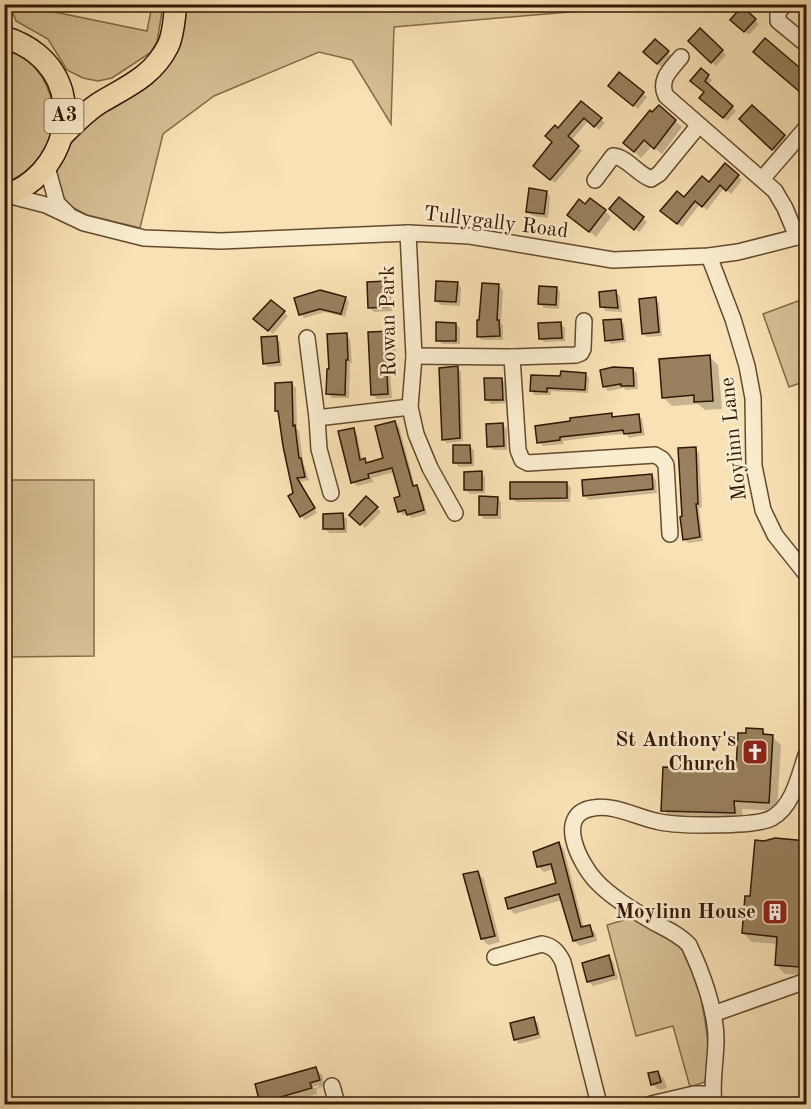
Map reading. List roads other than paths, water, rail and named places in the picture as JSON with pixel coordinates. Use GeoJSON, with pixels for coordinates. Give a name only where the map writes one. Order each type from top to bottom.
{"type":"FeatureCollection","features":[{"type":"Feature","properties":{"kind":"highway","name":"A3"},"geometry":{"type":"LineString","coordinates":[[62,136],[99,103],[134,85],[157,65],[169,44],[176,4]]}},
{"type":"Feature","properties":{"kind":"highway","name":"A3"},"geometry":{"type":"LineString","coordinates":[[4,37],[21,43],[39,56],[52,72],[61,93],[65,114],[62,136],[47,167],[22,189],[6,195]]}},
{"type":"Feature","properties":{"kind":"street"},"geometry":{"type":"LineString","coordinates":[[785,4],[778,12],[778,21],[807,44]]}},
{"type":"Feature","properties":{"kind":"street"},"geometry":{"type":"LineString","coordinates":[[681,57],[666,75],[662,89],[666,96],[776,191],[802,235]]}},
{"type":"Feature","properties":{"kind":"street"},"geometry":{"type":"LineString","coordinates":[[595,180],[614,156],[619,157],[643,176],[651,178],[659,174],[699,126]]}},
{"type":"Feature","properties":{"kind":"street"},"geometry":{"type":"LineString","coordinates":[[763,178],[807,128]]}},
{"type":"Feature","properties":{"kind":"street"},"geometry":{"type":"LineString","coordinates":[[47,167],[57,202],[72,218]]}},
{"type":"Feature","properties":{"kind":"street","name":"Tullygally Road"},"geometry":{"type":"LineString","coordinates":[[6,195],[46,205],[84,224],[135,236],[210,241],[408,233],[470,236],[613,260],[709,256],[738,252],[802,235]]}},
{"type":"Feature","properties":{"kind":"street","name":"Rowan Park"},"geometry":{"type":"LineString","coordinates":[[408,233],[414,356],[410,407],[416,434],[430,468],[455,513]]}},
{"type":"Feature","properties":{"kind":"street","name":"Moylinn Lane"},"geometry":{"type":"LineString","coordinates":[[709,256],[747,366],[754,417],[754,466],[763,510],[775,535],[807,574]]}},
{"type":"Feature","properties":{"kind":"street"},"geometry":{"type":"LineString","coordinates":[[414,356],[576,355],[583,349],[584,321]]}},
{"type":"Feature","properties":{"kind":"street"},"geometry":{"type":"LineString","coordinates":[[307,338],[319,449],[331,493]]}},
{"type":"Feature","properties":{"kind":"street"},"geometry":{"type":"LineString","coordinates":[[512,357],[518,450],[522,460],[528,463],[655,455],[666,465],[670,534]]}},
{"type":"Feature","properties":{"kind":"street","name":"Rowan Park"},"geometry":{"type":"LineString","coordinates":[[317,418],[410,407]]}},
{"type":"Feature","properties":{"kind":"street"},"geometry":{"type":"LineString","coordinates":[[651,1104],[694,1094],[713,1099],[716,1038],[713,1014],[689,945],[684,938],[642,916],[597,883],[582,863],[572,837],[573,824],[583,811],[596,807],[610,808],[660,822],[684,824],[761,822],[779,813],[786,805],[807,755]]}},
{"type":"Feature","properties":{"kind":"street"},"geometry":{"type":"LineString","coordinates":[[495,957],[542,944],[549,945],[559,955],[563,962],[599,1104]]}},
{"type":"Feature","properties":{"kind":"street"},"geometry":{"type":"LineString","coordinates":[[713,1014],[807,981]]}},
{"type":"Feature","properties":{"kind":"street"},"geometry":{"type":"LineString","coordinates":[[332,1086],[337,1104]]}},
{"type":"Feature","properties":{"kind":"place","name":"St Anthony's Church"},"geometry":{"type":"Point","coordinates":[755,752]}},
{"type":"Feature","properties":{"kind":"place","name":"Moylinn House"},"geometry":{"type":"Point","coordinates":[775,912]}}]}
